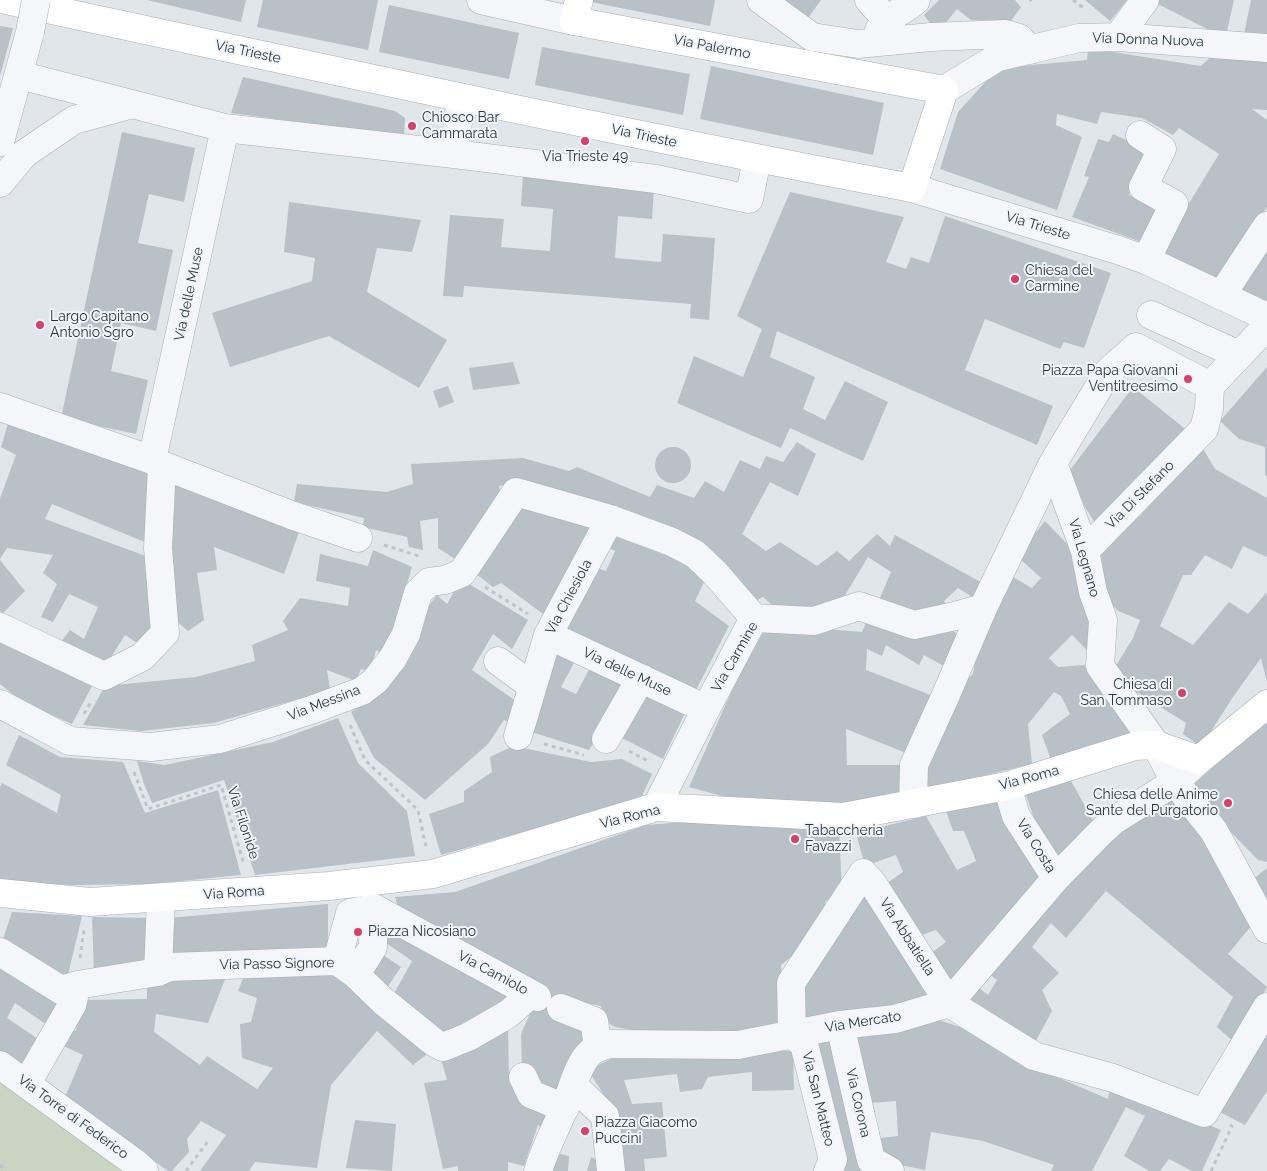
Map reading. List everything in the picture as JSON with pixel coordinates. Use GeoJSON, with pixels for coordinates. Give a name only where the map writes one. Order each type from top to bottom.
{"type":"FeatureCollection","features":[{"type":"Feature","properties":{"kind":"street","name":"Via Trieste"},"geometry":{"type":"LineString","coordinates":[[6,0],[461,98],[757,159],[912,188],[1146,260],[1267,317]]}},
{"type":"Feature","properties":{"kind":"street"},"geometry":{"type":"LineString","coordinates":[[0,142],[30,32],[36,0]]}},
{"type":"Feature","properties":{"kind":"street","name":"Via Palermo"},"geometry":{"type":"LineString","coordinates":[[481,0],[576,10],[944,90]]}},
{"type":"Feature","properties":{"kind":"street"},"geometry":{"type":"LineString","coordinates":[[761,0],[812,37],[858,44],[881,31],[916,0]]}},
{"type":"Feature","properties":{"kind":"street"},"geometry":{"type":"LineString","coordinates":[[869,0],[881,31]]}},
{"type":"Feature","properties":{"kind":"street"},"geometry":{"type":"LineString","coordinates":[[1118,37],[1145,0]]}},
{"type":"Feature","properties":{"kind":"street"},"geometry":{"type":"LineString","coordinates":[[881,31],[931,37],[1005,34],[1019,38],[1030,50]]}},
{"type":"Feature","properties":{"kind":"street","name":"Via Donna Nuova"},"geometry":{"type":"LineString","coordinates":[[944,90],[998,57],[1079,38],[1118,37],[1267,48]]}},
{"type":"Feature","properties":{"kind":"street"},"geometry":{"type":"LineString","coordinates":[[19,75],[225,128],[656,179],[749,199],[757,159]]}},
{"type":"Feature","properties":{"kind":"street"},"geometry":{"type":"LineString","coordinates":[[912,188],[944,90]]}},
{"type":"Feature","properties":{"kind":"street"},"geometry":{"type":"LineString","coordinates":[[454,154],[461,98]]}},
{"type":"Feature","properties":{"kind":"street"},"geometry":{"type":"LineString","coordinates":[[0,183],[24,154],[74,120],[128,104]]}},
{"type":"Feature","properties":{"kind":"street","name":"Via delle Muse"},"geometry":{"type":"LineString","coordinates":[[104,676],[142,657],[165,633],[158,548],[157,462],[225,128]]}},
{"type":"Feature","properties":{"kind":"street"},"geometry":{"type":"LineString","coordinates":[[1140,135],[1162,148],[1143,187],[1174,204],[1146,260]]}},
{"type":"Feature","properties":{"kind":"street"},"geometry":{"type":"LineString","coordinates":[[1221,296],[1267,226]]}},
{"type":"Feature","properties":{"kind":"street"},"geometry":{"type":"LineString","coordinates":[[1151,315],[1239,355]]}},
{"type":"Feature","properties":{"kind":"street"},"geometry":{"type":"LineString","coordinates":[[913,804],[914,765],[983,608],[1053,463],[1108,372],[1136,347],[1210,386],[1267,326]]}},
{"type":"Feature","properties":{"kind":"street","name":"Via Di Stefano"},"geometry":{"type":"LineString","coordinates":[[1085,551],[1204,429],[1209,409],[1210,386]]}},
{"type":"Feature","properties":{"kind":"street"},"geometry":{"type":"LineString","coordinates":[[2,415],[157,462],[291,515],[358,538]]}},
{"type":"Feature","properties":{"kind":"street","name":"Via Legnano"},"geometry":{"type":"LineString","coordinates":[[1053,463],[1085,551],[1093,592],[1103,620],[1100,666],[1156,745],[1175,782],[1214,831],[1267,929]]}},
{"type":"Feature","properties":{"kind":"street","name":"Via Messina"},"geometry":{"type":"LineString","coordinates":[[0,704],[70,742],[151,746],[220,739],[314,709],[362,690],[375,681],[393,658],[406,634],[418,593],[429,582],[445,580],[462,572],[516,492],[610,519],[672,542],[695,554],[715,573],[754,618]]}},
{"type":"Feature","properties":{"kind":"street","name":"Via Chiesiola"},"geometry":{"type":"LineString","coordinates":[[518,736],[548,635],[610,519]]}},
{"type":"Feature","properties":{"kind":"street","name":"Via Carmine"},"geometry":{"type":"LineString","coordinates":[[656,807],[754,618],[814,621],[859,606],[914,625],[983,608]]}},
{"type":"Feature","properties":{"kind":"street"},"geometry":{"type":"LineString","coordinates":[[0,627],[104,676]]}},
{"type":"Feature","properties":{"kind":"street","name":"Via delle Muse"},"geometry":{"type":"LineString","coordinates":[[548,635],[706,709]]}},
{"type":"Feature","properties":{"kind":"street"},"geometry":{"type":"LineString","coordinates":[[498,661],[532,686]]}},
{"type":"Feature","properties":{"kind":"street"},"geometry":{"type":"LineString","coordinates":[[606,739],[641,678]]}},
{"type":"Feature","properties":{"kind":"street"},"geometry":{"type":"LineString","coordinates":[[1267,704],[1175,782],[1112,821],[1056,878],[950,1003],[1034,1056],[1113,1078],[1204,1112],[1267,1007]]}},
{"type":"Feature","properties":{"kind":"street","name":"Via Roma"},"geometry":{"type":"LineString","coordinates":[[0,893],[90,902],[328,886],[433,874],[656,807],[843,817],[1007,786],[1135,746],[1156,745],[1200,760]]}},
{"type":"Feature","properties":{"kind":"street","name":"Via Costa"},"geometry":{"type":"LineString","coordinates":[[1007,786],[1016,816],[1056,878]]}},
{"type":"Feature","properties":{"kind":"street","name":"Via Abbatiella"},"geometry":{"type":"LineString","coordinates":[[863,873],[873,884],[950,1003]]}},
{"type":"Feature","properties":{"kind":"street","name":"Via San Matteo"},"geometry":{"type":"LineString","coordinates":[[828,1171],[833,1160],[804,1044],[792,1035],[791,983],[863,873]]}},
{"type":"Feature","properties":{"kind":"street"},"geometry":{"type":"LineString","coordinates":[[158,972],[161,898]]}},
{"type":"Feature","properties":{"kind":"street","name":"Via Camiolo"},"geometry":{"type":"LineString","coordinates":[[337,961],[350,913],[385,914],[534,996]]}},
{"type":"Feature","properties":{"kind":"street","name":"Via Passo Signore"},"geometry":{"type":"LineString","coordinates":[[0,952],[62,990],[77,985],[158,972],[169,967],[337,961],[354,973],[390,1007],[443,1047],[468,1037],[508,1014],[534,996]]}},
{"type":"Feature","properties":{"kind":"street"},"geometry":{"type":"LineString","coordinates":[[27,1083],[72,1005],[77,985]]}},
{"type":"Feature","properties":{"kind":"street","name":"Via Mercato"},"geometry":{"type":"LineString","coordinates":[[598,1046],[611,1044],[738,1045],[840,1025],[895,1019],[950,1003]]}},
{"type":"Feature","properties":{"kind":"street"},"geometry":{"type":"LineString","coordinates":[[538,1171],[544,1151],[581,1066],[589,1053],[598,1046],[594,1021],[561,1008]]}},
{"type":"Feature","properties":{"kind":"street","name":"Via Corona"},"geometry":{"type":"LineString","coordinates":[[840,1025],[871,1160],[890,1171]]}},
{"type":"Feature","properties":{"kind":"street","name":"Via Torre di Federico"},"geometry":{"type":"LineString","coordinates":[[0,1065],[27,1083],[144,1171]]}},
{"type":"Feature","properties":{"kind":"street"},"geometry":{"type":"LineString","coordinates":[[523,1077],[531,1094],[569,1097],[605,1116],[611,1168]]}},
{"type":"Feature","properties":{"kind":"path"},"geometry":{"type":"LineString","coordinates":[[70,742],[104,676]]}},
{"type":"Feature","properties":{"kind":"path"},"geometry":{"type":"LineString","coordinates":[[347,719],[365,760],[418,810],[433,874]]}},
{"type":"Feature","properties":{"kind":"path","name":"Via Filonide"},"geometry":{"type":"LineString","coordinates":[[134,771],[148,809],[221,785],[252,892]]}},
{"type":"Feature","properties":{"kind":"path"},"geometry":{"type":"LineString","coordinates":[[77,985],[81,948],[90,902]]}},
{"type":"Feature","properties":{"kind":"path"},"geometry":{"type":"LineString","coordinates":[[186,1171],[209,1140]]}},
{"type":"Feature","properties":{"kind":"path"},"geometry":{"type":"LineString","coordinates":[[0,1165],[6,1171]]}},
{"type":"Feature","properties":{"kind":"green space"},"geometry":{"type":"Polygon","coordinates":[[[0,1076],[124,1171],[0,1171],[0,1076]]]}},
{"type":"Feature","properties":{"kind":"building"},"geometry":{"type":"Polygon","coordinates":[[[147,0],[246,0],[241,22],[147,0]]]}},
{"type":"Feature","properties":{"kind":"building"},"geometry":{"type":"Polygon","coordinates":[[[263,0],[378,0],[368,50],[257,27],[263,0]]]}},
{"type":"Feature","properties":{"kind":"building"},"geometry":{"type":"Polygon","coordinates":[[[592,0],[715,0],[710,26],[591,2],[592,0]]]}},
{"type":"Feature","properties":{"kind":"building"},"geometry":{"type":"Polygon","coordinates":[[[784,0],[821,0],[808,18],[784,0]]]}},
{"type":"Feature","properties":{"kind":"building"},"geometry":{"type":"Polygon","coordinates":[[[939,0],[1015,0],[1021,7],[1011,21],[971,20],[957,9],[944,25],[932,26],[924,15],[939,0]]]}},
{"type":"Feature","properties":{"kind":"building"},"geometry":{"type":"Polygon","coordinates":[[[1085,0],[1127,0],[1110,21],[1085,0]]]}},
{"type":"Feature","properties":{"kind":"building"},"geometry":{"type":"Polygon","coordinates":[[[1155,0],[1234,0],[1227,31],[1209,30],[1154,2],[1155,0]]]}},
{"type":"Feature","properties":{"kind":"building"},"geometry":{"type":"Polygon","coordinates":[[[1251,0],[1267,0],[1267,38],[1244,34],[1251,0]]]}},
{"type":"Feature","properties":{"kind":"building"},"geometry":{"type":"Polygon","coordinates":[[[389,5],[519,33],[509,79],[379,52],[389,5]]]}},
{"type":"Feature","properties":{"kind":"building"},"geometry":{"type":"Polygon","coordinates":[[[0,26],[13,28],[0,76],[0,26]]]}},
{"type":"Feature","properties":{"kind":"building"},"geometry":{"type":"Polygon","coordinates":[[[542,47],[690,74],[683,115],[535,85],[542,47]]]}},
{"type":"Feature","properties":{"kind":"building"},"geometry":{"type":"Polygon","coordinates":[[[1088,48],[1201,66],[1216,52],[1267,57],[1267,110],[1252,109],[1267,120],[1267,207],[1220,281],[1160,251],[1219,154],[1179,128],[1173,135],[1142,118],[1101,112],[1097,124],[1057,114],[1056,125],[1082,137],[1057,210],[940,169],[958,112],[998,68],[1087,60],[1088,48]]]}},
{"type":"Feature","properties":{"kind":"building"},"geometry":{"type":"Polygon","coordinates":[[[711,66],[884,103],[873,155],[700,119],[711,66]]]}},
{"type":"Feature","properties":{"kind":"building"},"geometry":{"type":"Polygon","coordinates":[[[243,77],[395,111],[405,118],[404,136],[231,113],[243,77]]]}},
{"type":"Feature","properties":{"kind":"building"},"geometry":{"type":"Polygon","coordinates":[[[122,132],[195,148],[184,202],[149,194],[138,243],[173,250],[156,331],[121,323],[111,371],[148,380],[136,434],[61,418],[122,132]]]}},
{"type":"Feature","properties":{"kind":"building"},"geometry":{"type":"Polygon","coordinates":[[[1113,134],[1148,150],[1129,195],[1151,204],[1159,216],[1147,244],[1072,217],[1089,177],[1084,176],[1098,139],[1109,142],[1113,134]]]}},
{"type":"Feature","properties":{"kind":"building"},"geometry":{"type":"Polygon","coordinates":[[[523,176],[654,187],[652,219],[618,216],[615,258],[661,262],[663,234],[715,238],[709,320],[690,318],[691,304],[464,286],[463,297],[443,296],[450,215],[504,219],[501,247],[550,251],[553,209],[521,206],[523,176]]]}},
{"type":"Feature","properties":{"kind":"building"},"geometry":{"type":"Polygon","coordinates":[[[790,192],[904,217],[886,262],[906,269],[911,257],[929,263],[945,216],[1111,273],[1084,348],[1064,342],[1060,349],[985,319],[965,370],[1053,406],[1037,445],[777,331],[770,357],[815,377],[803,409],[825,420],[845,381],[888,402],[863,461],[790,428],[781,448],[677,403],[694,356],[743,377],[762,329],[737,316],[790,192]]]}},
{"type":"Feature","properties":{"kind":"building"},"geometry":{"type":"Polygon","coordinates":[[[289,202],[421,220],[412,252],[377,248],[367,292],[447,340],[419,388],[329,336],[230,367],[212,313],[312,281],[315,258],[284,252],[289,202]]]}},
{"type":"Feature","properties":{"kind":"building"},"geometry":{"type":"Polygon","coordinates":[[[1267,241],[1267,304],[1235,287],[1267,241]]]}},
{"type":"Feature","properties":{"kind":"building"},"geometry":{"type":"Polygon","coordinates":[[[513,362],[520,384],[473,390],[469,368],[513,362]]]}},
{"type":"Feature","properties":{"kind":"building"},"geometry":{"type":"Polygon","coordinates":[[[1267,367],[1267,476],[1265,475],[1265,447],[1239,439],[1220,421],[1267,367]]]}},
{"type":"Feature","properties":{"kind":"building"},"geometry":{"type":"Polygon","coordinates":[[[448,386],[454,402],[439,408],[433,391],[448,386]]]}},
{"type":"Feature","properties":{"kind":"building"},"geometry":{"type":"Polygon","coordinates":[[[1133,387],[1189,432],[1100,531],[1085,507],[1070,470],[1133,387]]]}},
{"type":"Feature","properties":{"kind":"building"},"geometry":{"type":"Polygon","coordinates":[[[10,417],[151,470],[147,543],[52,504],[45,519],[151,558],[155,623],[140,645],[125,635],[106,665],[58,646],[70,630],[84,639],[98,607],[69,594],[53,622],[41,617],[57,584],[43,573],[53,555],[7,548],[0,559],[0,498],[16,455],[1,447],[10,417]]]}},
{"type":"Feature","properties":{"kind":"building"},"geometry":{"type":"Polygon","coordinates":[[[797,442],[816,454],[798,496],[770,482],[742,534],[766,551],[780,542],[817,566],[837,551],[849,561],[877,534],[890,546],[895,535],[986,585],[974,598],[958,588],[944,601],[948,611],[912,619],[876,607],[891,572],[868,557],[841,602],[824,610],[778,610],[763,597],[757,600],[698,544],[516,483],[499,486],[503,504],[463,564],[438,548],[438,518],[420,521],[423,550],[409,547],[407,537],[363,527],[364,518],[294,502],[297,484],[387,492],[413,484],[411,464],[523,458],[569,471],[577,467],[650,497],[657,485],[694,498],[705,481],[724,492],[740,460],[760,469],[766,456],[783,462],[797,442]]]}},
{"type":"Feature","properties":{"kind":"building"},"geometry":{"type":"Polygon","coordinates":[[[673,447],[680,448],[686,452],[690,458],[690,472],[686,478],[680,482],[673,483],[666,482],[660,478],[656,472],[655,465],[656,458],[660,452],[666,448],[673,447]]]}},
{"type":"Feature","properties":{"kind":"building"},"geometry":{"type":"Polygon","coordinates":[[[1202,447],[1215,469],[1267,498],[1267,557],[1243,546],[1232,569],[1205,555],[1191,575],[1183,575],[1160,626],[1193,645],[1229,602],[1248,614],[1267,592],[1267,682],[1261,658],[1201,747],[1183,734],[1186,723],[1132,689],[1114,669],[1133,638],[1140,620],[1118,611],[1100,591],[1090,553],[1134,509],[1139,517],[1202,447]]]}},
{"type":"Feature","properties":{"kind":"building"},"geometry":{"type":"Polygon","coordinates":[[[167,482],[299,532],[284,574],[214,547],[217,570],[197,573],[204,620],[188,631],[173,618],[167,482]]]}},
{"type":"Feature","properties":{"kind":"building"},"geometry":{"type":"Polygon","coordinates":[[[515,500],[597,524],[546,616],[501,583],[493,587],[471,570],[515,500]]]}},
{"type":"Feature","properties":{"kind":"building"},"geometry":{"type":"Polygon","coordinates":[[[1045,521],[1077,554],[1093,614],[1089,652],[1072,635],[1049,658],[1058,667],[1084,665],[1131,732],[1090,753],[1051,760],[1042,735],[1070,714],[1061,696],[1054,692],[1028,724],[1032,764],[924,790],[923,771],[961,685],[973,674],[980,631],[1004,572],[1032,588],[1041,578],[1017,556],[1045,521]]]}},
{"type":"Feature","properties":{"kind":"building"},"geometry":{"type":"Polygon","coordinates":[[[613,528],[708,574],[695,601],[729,626],[696,690],[557,630],[591,566],[606,571],[615,551],[604,545],[613,528]]]}},
{"type":"Feature","properties":{"kind":"building"},"geometry":{"type":"Polygon","coordinates":[[[373,550],[412,567],[386,655],[376,650],[370,671],[361,669],[356,681],[327,670],[330,690],[214,723],[141,731],[83,725],[105,686],[196,677],[255,661],[252,645],[288,630],[283,621],[300,598],[348,606],[350,588],[316,581],[320,554],[368,566],[373,550]]]}},
{"type":"Feature","properties":{"kind":"building"},"geometry":{"type":"Polygon","coordinates":[[[0,560],[25,591],[3,613],[0,611],[0,560]]]}},
{"type":"Feature","properties":{"kind":"building"},"geometry":{"type":"Polygon","coordinates":[[[461,579],[528,620],[512,649],[493,634],[472,670],[520,704],[512,724],[504,720],[488,744],[425,800],[374,758],[351,712],[381,689],[427,608],[437,595],[447,604],[461,579]]]}},
{"type":"Feature","properties":{"kind":"building"},"geometry":{"type":"Polygon","coordinates":[[[870,614],[946,626],[959,635],[951,647],[957,656],[949,669],[924,655],[919,665],[886,645],[882,656],[867,649],[866,670],[936,697],[906,753],[846,729],[847,765],[905,765],[907,796],[863,803],[750,804],[689,787],[736,681],[765,629],[814,628],[862,632],[870,614]]]}},
{"type":"Feature","properties":{"kind":"building"},"geometry":{"type":"Polygon","coordinates":[[[0,641],[94,682],[72,724],[22,702],[0,684],[0,641]]]}},
{"type":"Feature","properties":{"kind":"building"},"geometry":{"type":"Polygon","coordinates":[[[556,652],[575,661],[561,687],[576,694],[591,666],[629,687],[589,750],[528,731],[556,652]]]}},
{"type":"Feature","properties":{"kind":"building"},"geometry":{"type":"Polygon","coordinates":[[[643,691],[685,713],[663,759],[616,735],[643,691]]]}},
{"type":"Feature","properties":{"kind":"building"},"geometry":{"type":"Polygon","coordinates":[[[338,718],[358,763],[407,811],[415,856],[255,875],[224,780],[152,803],[137,761],[165,765],[273,742],[338,718]]]}},
{"type":"Feature","properties":{"kind":"building"},"geometry":{"type":"Polygon","coordinates":[[[1267,718],[1267,862],[1258,860],[1189,789],[1267,718]]]}},
{"type":"Feature","properties":{"kind":"building"},"geometry":{"type":"Polygon","coordinates":[[[19,735],[60,757],[123,762],[145,813],[218,790],[241,875],[151,884],[71,885],[0,882],[0,787],[2,783],[57,813],[61,795],[6,765],[19,735]]]}},
{"type":"Feature","properties":{"kind":"building"},"geometry":{"type":"Polygon","coordinates":[[[513,746],[591,762],[622,759],[652,774],[642,796],[441,855],[429,814],[464,802],[464,791],[492,772],[490,757],[513,746]]]}},
{"type":"Feature","properties":{"kind":"building"},"geometry":{"type":"Polygon","coordinates":[[[1070,779],[1096,826],[1060,861],[1041,839],[1025,792],[1070,779]]]}},
{"type":"Feature","properties":{"kind":"building"},"geometry":{"type":"Polygon","coordinates":[[[1171,790],[1207,834],[1252,925],[1228,954],[1267,987],[1237,1045],[1217,1027],[1233,997],[1106,891],[1066,938],[1051,923],[1032,947],[1059,973],[1042,990],[1052,1011],[1032,1048],[962,1001],[974,984],[988,995],[997,980],[985,971],[1120,825],[1171,790]]]}},
{"type":"Feature","properties":{"kind":"building"},"geometry":{"type":"Polygon","coordinates":[[[997,799],[1043,875],[961,975],[942,981],[927,956],[946,942],[936,930],[919,936],[883,886],[903,872],[896,855],[865,866],[856,833],[926,816],[957,870],[976,861],[964,831],[953,831],[946,811],[997,799]]]}},
{"type":"Feature","properties":{"kind":"building"},"geometry":{"type":"Polygon","coordinates":[[[698,821],[839,831],[842,889],[825,902],[827,912],[805,946],[781,965],[785,1029],[662,1035],[615,1027],[603,1020],[601,1006],[564,998],[588,1027],[557,1098],[522,1069],[521,1034],[542,986],[400,914],[395,897],[455,892],[646,825],[698,821]]]}},
{"type":"Feature","properties":{"kind":"building"},"geometry":{"type":"Polygon","coordinates":[[[1267,868],[1267,907],[1252,880],[1267,868]]]}},
{"type":"Feature","properties":{"kind":"building"},"geometry":{"type":"Polygon","coordinates":[[[865,883],[937,993],[886,1010],[797,1022],[801,991],[865,883]]]}},
{"type":"Feature","properties":{"kind":"building"},"geometry":{"type":"Polygon","coordinates":[[[328,904],[328,953],[168,958],[168,918],[328,904]]]}},
{"type":"Feature","properties":{"kind":"building"},"geometry":{"type":"Polygon","coordinates":[[[12,912],[82,916],[67,979],[1,945],[12,912]]]}},
{"type":"Feature","properties":{"kind":"building"},"geometry":{"type":"Polygon","coordinates":[[[92,917],[152,918],[151,968],[94,974],[92,917]]]}},
{"type":"Feature","properties":{"kind":"building"},"geometry":{"type":"Polygon","coordinates":[[[394,924],[515,999],[457,1037],[445,1030],[440,1040],[391,999],[412,961],[382,940],[394,924]]]}},
{"type":"Feature","properties":{"kind":"building"},"geometry":{"type":"Polygon","coordinates":[[[377,951],[401,967],[384,992],[363,973],[377,951]]]}},
{"type":"Feature","properties":{"kind":"building"},"geometry":{"type":"Polygon","coordinates":[[[0,960],[66,1003],[50,1027],[15,1003],[7,1018],[44,1043],[28,1071],[0,1054],[0,960]]]}},
{"type":"Feature","properties":{"kind":"building"},"geometry":{"type":"Polygon","coordinates":[[[324,964],[430,1052],[413,1065],[377,1031],[331,1085],[317,1168],[255,1162],[249,1171],[200,1171],[226,1135],[201,1121],[187,1139],[189,1152],[172,1171],[168,1171],[65,1097],[83,1055],[57,1043],[64,1027],[76,1031],[80,1000],[147,999],[147,984],[172,982],[175,970],[229,969],[208,1023],[156,1014],[154,1032],[200,1065],[207,1056],[257,1089],[273,1068],[242,1058],[240,1024],[251,1022],[257,998],[238,991],[245,973],[324,964]]]}},
{"type":"Feature","properties":{"kind":"building"},"geometry":{"type":"Polygon","coordinates":[[[936,1019],[986,1036],[1057,1077],[1108,1099],[1111,1084],[1221,1130],[1202,1171],[1192,1171],[1169,1159],[1160,1171],[1149,1171],[1124,1156],[1145,1116],[1126,1107],[1092,1171],[1051,1171],[1054,1165],[983,1141],[931,1132],[925,1170],[880,1161],[880,1138],[898,1136],[896,1101],[870,1103],[854,1032],[936,1019]]]}},
{"type":"Feature","properties":{"kind":"building"},"geometry":{"type":"Polygon","coordinates":[[[508,1022],[509,1083],[517,1085],[553,1111],[546,1130],[538,1125],[524,1166],[508,1162],[508,1171],[458,1171],[458,1166],[443,1169],[424,1083],[447,1080],[440,1055],[508,1022]]]}},
{"type":"Feature","properties":{"kind":"building"},"geometry":{"type":"Polygon","coordinates":[[[1267,1024],[1267,1091],[1245,1125],[1216,1110],[1267,1024]]]}},
{"type":"Feature","properties":{"kind":"building"},"geometry":{"type":"Polygon","coordinates":[[[831,1036],[875,1171],[843,1171],[811,1039],[831,1036]]]}},
{"type":"Feature","properties":{"kind":"building"},"geometry":{"type":"Polygon","coordinates":[[[793,1051],[794,1090],[752,1091],[752,1072],[708,1077],[702,1089],[680,1092],[677,1074],[624,1080],[632,1104],[662,1102],[667,1157],[644,1159],[645,1171],[621,1171],[614,1111],[588,1070],[615,1057],[654,1053],[793,1051]]]}},
{"type":"Feature","properties":{"kind":"building"},"geometry":{"type":"Polygon","coordinates":[[[355,1120],[396,1124],[392,1171],[346,1168],[355,1120]]]}},
{"type":"Feature","properties":{"kind":"building"},"geometry":{"type":"Polygon","coordinates":[[[553,1152],[569,1156],[568,1171],[547,1171],[553,1152]]]}},
{"type":"Feature","properties":{"kind":"building"},"geometry":{"type":"Polygon","coordinates":[[[591,1157],[604,1163],[605,1171],[587,1171],[591,1157]]]}},
{"type":"Feature","properties":{"kind":"place","name":"Chiosco Bar Cammarata"},"geometry":{"type":"Point","coordinates":[412,126]}},
{"type":"Feature","properties":{"kind":"place","name":"Via Trieste 49"},"geometry":{"type":"Point","coordinates":[585,141]}},
{"type":"Feature","properties":{"kind":"place","name":"Chiesa del Carmine"},"geometry":{"type":"Point","coordinates":[1015,279]}},
{"type":"Feature","properties":{"kind":"place","name":"Largo Capitano Antonio Sgro"},"geometry":{"type":"Point","coordinates":[40,325]}},
{"type":"Feature","properties":{"kind":"place","name":"Piazza Papa Giovanni Ventitreesimo"},"geometry":{"type":"Point","coordinates":[1188,379]}},
{"type":"Feature","properties":{"kind":"place","name":"Chiesa di San Tommaso"},"geometry":{"type":"Point","coordinates":[1182,693]}},
{"type":"Feature","properties":{"kind":"place","name":"Chiesa delle Anime Sante del Purgatorio"},"geometry":{"type":"Point","coordinates":[1228,803]}},
{"type":"Feature","properties":{"kind":"place","name":"Tabaccheria Favazzi"},"geometry":{"type":"Point","coordinates":[795,839]}},
{"type":"Feature","properties":{"kind":"place","name":"Piazza Nicosiano"},"geometry":{"type":"Point","coordinates":[358,932]}},
{"type":"Feature","properties":{"kind":"place","name":"Piazza Giacomo Puccini"},"geometry":{"type":"Point","coordinates":[585,1131]}}]}
